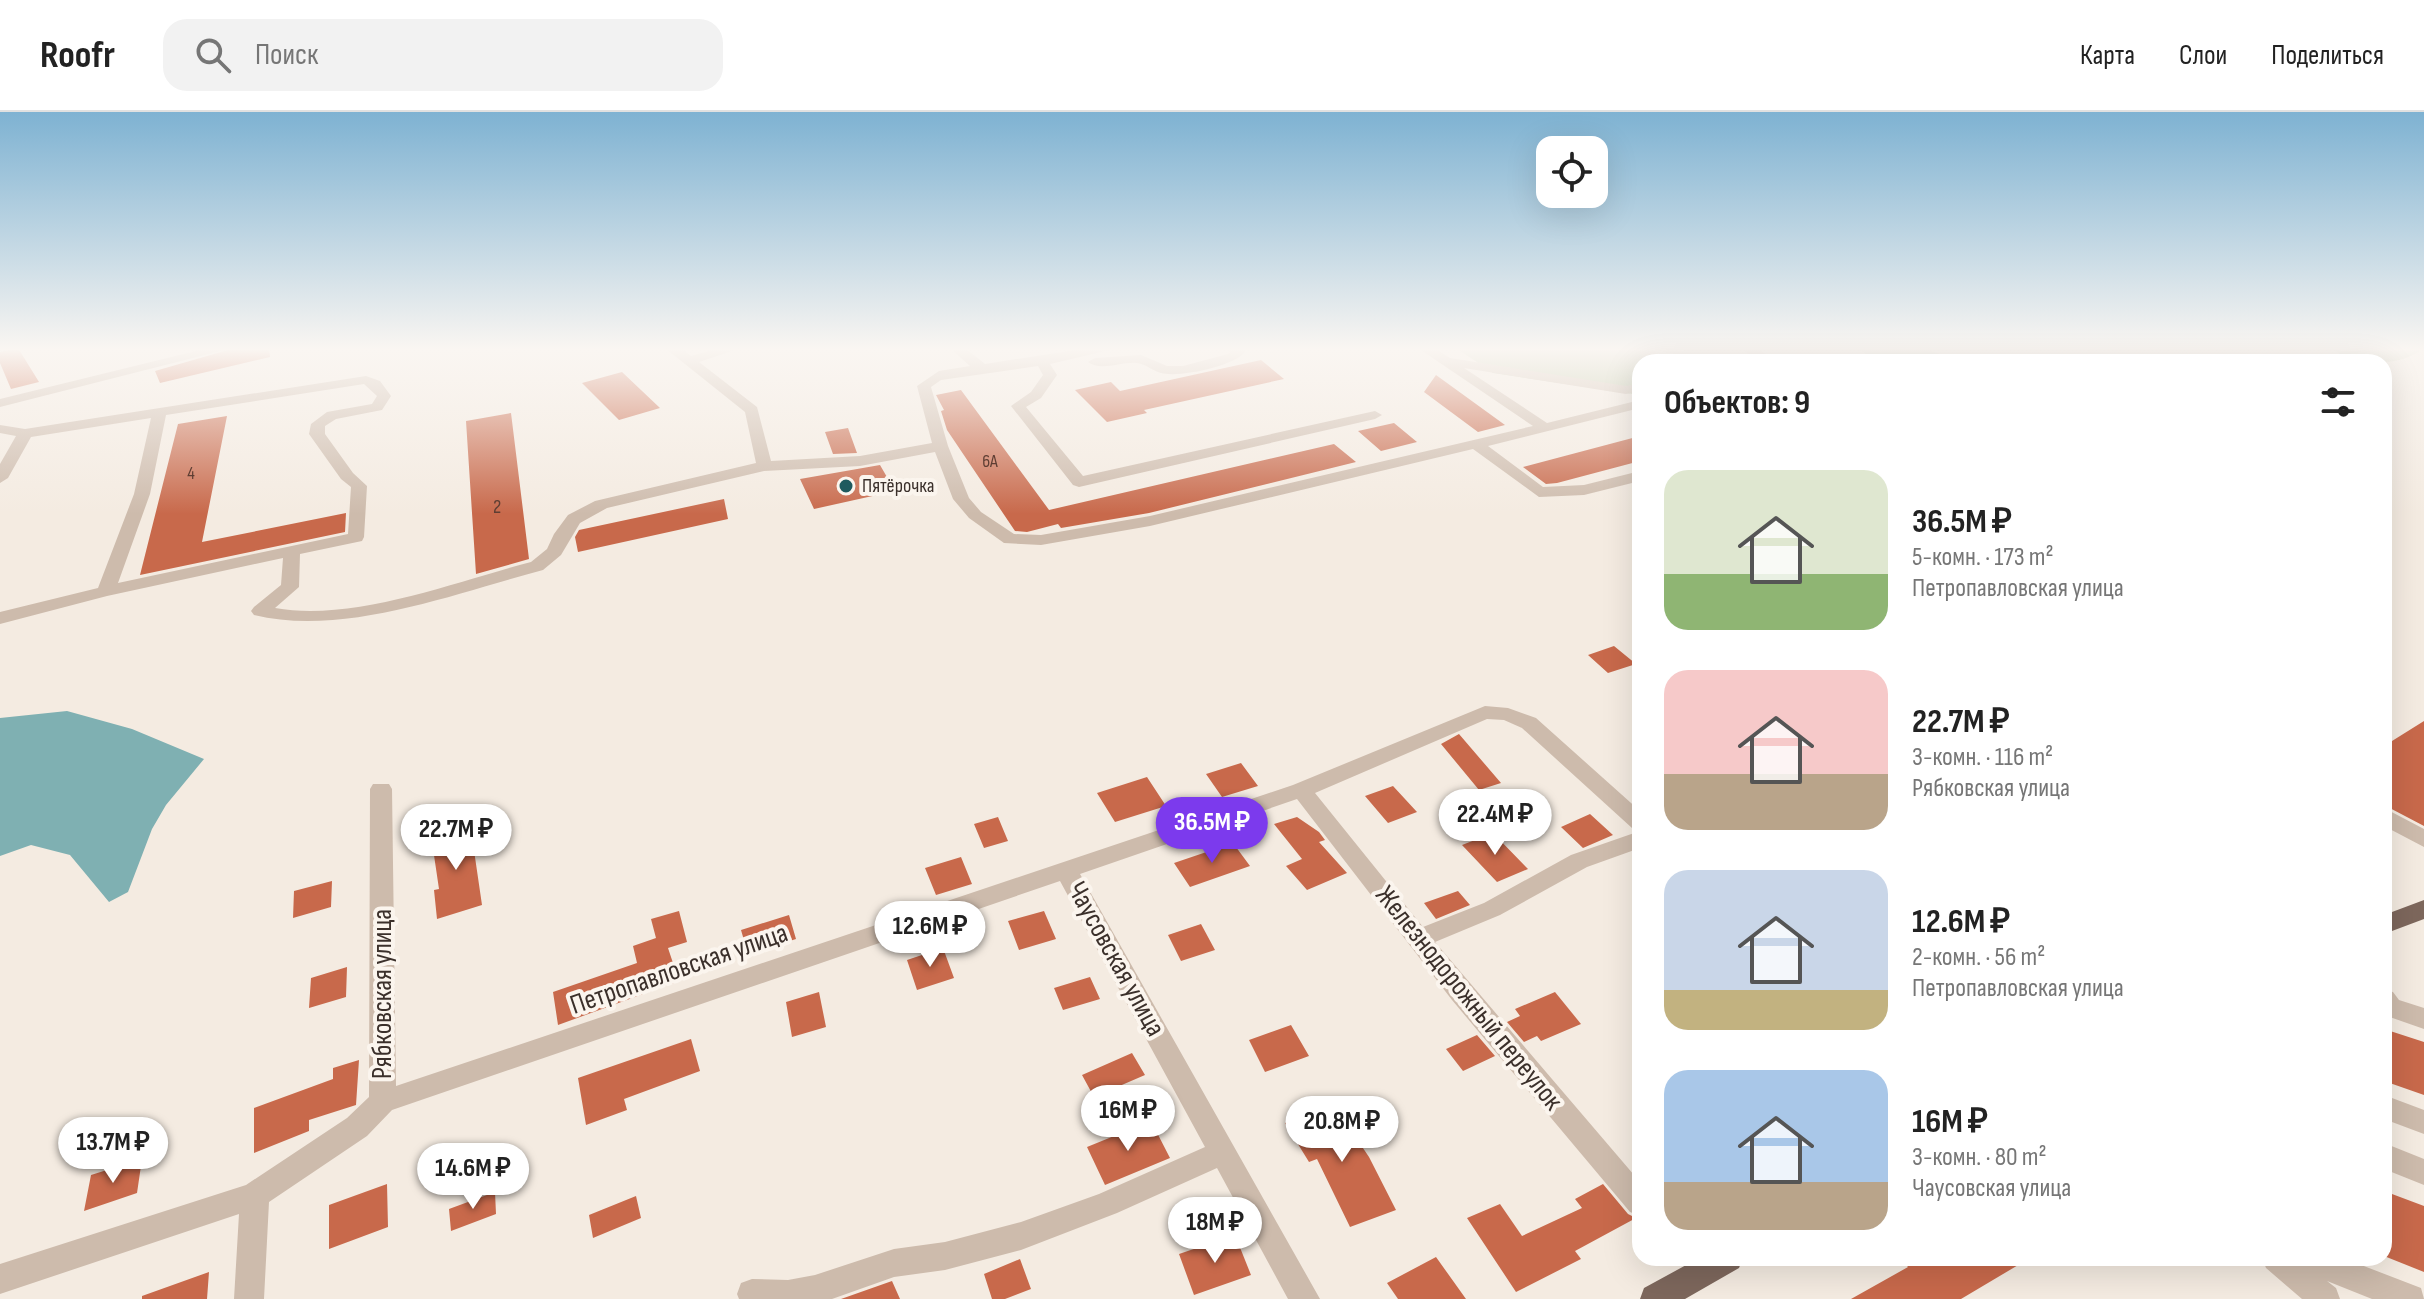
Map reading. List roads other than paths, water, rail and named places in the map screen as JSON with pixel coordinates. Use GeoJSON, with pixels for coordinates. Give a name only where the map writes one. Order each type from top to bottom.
{"type":"FeatureCollection","features":[{"type":"Feature","properties":{"kind":"main road"},"geometry":{"type":"LineString","coordinates":[[2392,922],[2424,909]]}},
{"type":"Feature","properties":{"kind":"main road"},"geometry":{"type":"LineString","coordinates":[[1655,1299],[1694,1266]]}},
{"type":"Feature","properties":{"kind":"street"},"geometry":{"type":"LineString","coordinates":[[0,429],[25,433],[219,403]]}},
{"type":"Feature","properties":{"kind":"street"},"geometry":{"type":"LineString","coordinates":[[0,618],[106,591],[356,537],[359,486],[347,476],[317,434],[318,424],[332,415],[377,407],[379,403]]}},
{"type":"Feature","properties":{"kind":"street"},"geometry":{"type":"LineString","coordinates":[[744,403],[752,410],[764,466]]}},
{"type":"Feature","properties":{"kind":"street"},"geometry":{"type":"LineString","coordinates":[[929,403],[940,446],[961,499],[975,515],[1010,539],[1041,540],[1150,521],[1632,406]]}},
{"type":"Feature","properties":{"kind":"street"},"geometry":{"type":"LineString","coordinates":[[1022,403],[1018,406],[1079,482],[1375,415]]}},
{"type":"Feature","properties":{"kind":"street"},"geometry":{"type":"LineString","coordinates":[[1508,403],[1545,428]]}},
{"type":"Feature","properties":{"kind":"street"},"geometry":{"type":"LineString","coordinates":[[106,591],[142,494],[159,413]]}},
{"type":"Feature","properties":{"kind":"street"},"geometry":{"type":"LineString","coordinates":[[0,478],[25,433]]}},
{"type":"Feature","properties":{"kind":"street"},"geometry":{"type":"LineString","coordinates":[[1476,444],[1539,492],[1584,490],[1632,478]]}},
{"type":"Feature","properties":{"kind":"street"},"geometry":{"type":"LineString","coordinates":[[292,551],[290,587],[260,611],[325,616],[537,566],[555,551],[562,534],[574,519],[601,504],[764,466],[860,461],[940,446]]}},
{"type":"Feature","properties":{"kind":"street","name":"Петропавловская улица"},"geometry":{"type":"LineString","coordinates":[[0,1279],[255,1195],[357,1127],[383,1102],[1301,790],[1485,712],[1508,714],[1529,723],[1632,816]]}},
{"type":"Feature","properties":{"kind":"street","name":"Рябковская улица"},"geometry":{"type":"LineString","coordinates":[[381,789],[383,1102]]}},
{"type":"Feature","properties":{"kind":"street","name":"Железнодорожный переулок"},"geometry":{"type":"LineString","coordinates":[[1301,790],[1461,993],[1632,1194]]}},
{"type":"Feature","properties":{"kind":"street"},"geometry":{"type":"LineString","coordinates":[[2392,821],[2424,839]]}},
{"type":"Feature","properties":{"kind":"street"},"geometry":{"type":"LineString","coordinates":[[1419,939],[1492,909],[1579,861],[1632,842]]}},
{"type":"Feature","properties":{"kind":"street","name":"Чаусовская улица"},"geometry":{"type":"LineString","coordinates":[[1066,870],[1305,1299]]}},
{"type":"Feature","properties":{"kind":"street"},"geometry":{"type":"LineString","coordinates":[[2392,1008],[2424,1019]]}},
{"type":"Feature","properties":{"kind":"street"},"geometry":{"type":"LineString","coordinates":[[2392,1110],[2424,1122]]}},
{"type":"Feature","properties":{"kind":"street"},"geometry":{"type":"LineString","coordinates":[[752,1294],[788,1295],[815,1290],[894,1263],[945,1256],[1021,1236],[1107,1204],[1223,1152]]}},
{"type":"Feature","properties":{"kind":"street"},"geometry":{"type":"LineString","coordinates":[[2392,1159],[2424,1172]]}},
{"type":"Feature","properties":{"kind":"street"},"geometry":{"type":"LineString","coordinates":[[249,1299],[255,1195]]}},
{"type":"Feature","properties":{"kind":"street"},"geometry":{"type":"LineString","coordinates":[[2286,1266],[2325,1299]]}},
{"type":"Feature","properties":{"kind":"street"},"geometry":{"type":"LineString","coordinates":[[2326,1266],[2410,1299]]}},
{"type":"Feature","properties":{"kind":"water"},"geometry":{"type":"Polygon","coordinates":[[[67,711],[132,729],[204,759],[166,805],[152,829],[128,892],[109,902],[70,855],[31,845],[0,856],[0,718],[67,711]]]}},
{"type":"Feature","properties":{"kind":"place","name":"Пятёрочка"},"geometry":{"type":"Point","coordinates":[846,486]}}]}
